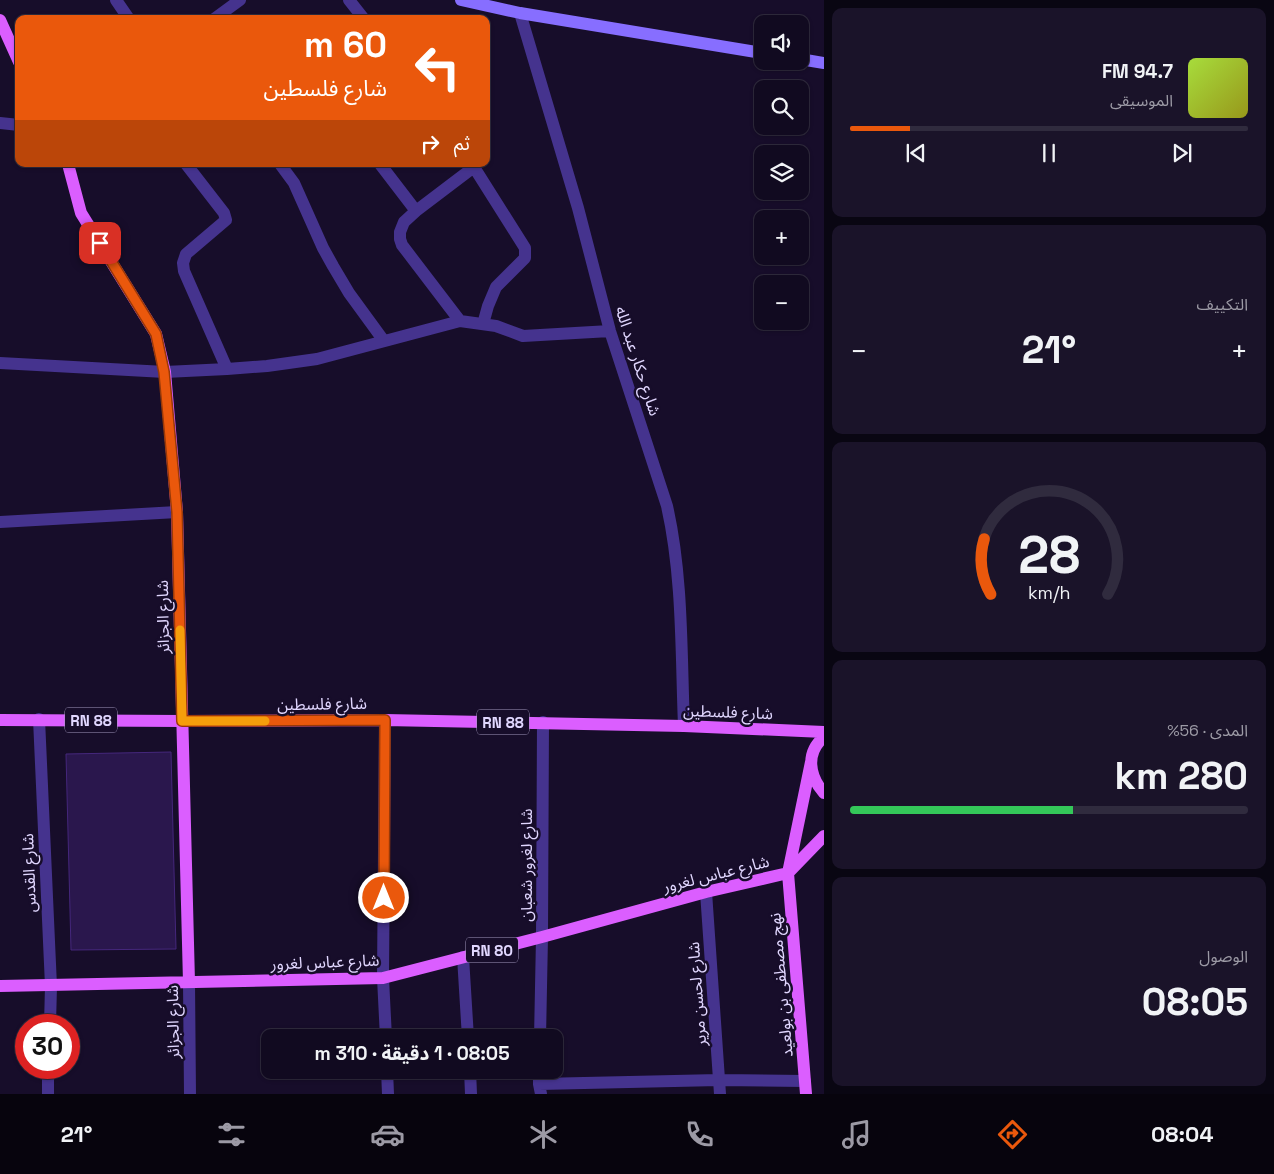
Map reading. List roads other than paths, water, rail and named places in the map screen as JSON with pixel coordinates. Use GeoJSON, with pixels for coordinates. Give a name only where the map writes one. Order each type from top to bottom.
{"type":"FeatureCollection","features":[{"type":"Feature","properties":{"kind":"main road"},"geometry":{"type":"LineString","coordinates":[[461,0],[520,12],[754,52]]}},
{"type":"Feature","properties":{"kind":"main road"},"geometry":{"type":"LineString","coordinates":[[0,20],[15,53]]}},
{"type":"Feature","properties":{"kind":"main road"},"geometry":{"type":"LineString","coordinates":[[809,60],[824,63]]}},
{"type":"Feature","properties":{"kind":"main road","name":"شارع الجزائر"},"geometry":{"type":"LineString","coordinates":[[69,167],[81,213],[156,334],[164,372],[177,512],[189,982]]}},
{"type":"Feature","properties":{"kind":"main road","name":"شارع فلسطين"},"geometry":{"type":"LineString","coordinates":[[0,720],[543,722],[824,732]]}},
{"type":"Feature","properties":{"kind":"main road","name":"نهج مصطفى بن بولعيد"},"geometry":{"type":"LineString","coordinates":[[805,1088],[788,873],[814,750],[819,740],[824,736]]}},
{"type":"Feature","properties":{"kind":"main road"},"geometry":{"type":"LineString","coordinates":[[811,762],[812,774],[816,785],[824,793]]}},
{"type":"Feature","properties":{"kind":"main road"},"geometry":{"type":"LineString","coordinates":[[788,873],[824,836]]}},
{"type":"Feature","properties":{"kind":"main road","name":"شارع عباس لغرور"},"geometry":{"type":"LineString","coordinates":[[0,986],[383,978],[706,892],[788,873]]}},
{"type":"Feature","properties":{"kind":"street"},"geometry":{"type":"LineString","coordinates":[[116,0],[126,15]]}},
{"type":"Feature","properties":{"kind":"street"},"geometry":{"type":"LineString","coordinates":[[219,15],[240,0]]}},
{"type":"Feature","properties":{"kind":"street"},"geometry":{"type":"LineString","coordinates":[[350,0],[358,15]]}},
{"type":"Feature","properties":{"kind":"street","name":"شارع حكار عبد الله"},"geometry":{"type":"LineString","coordinates":[[520,12],[578,208],[610,331],[647,439],[667,506],[672,529],[680,606],[684,726]]}},
{"type":"Feature","properties":{"kind":"street"},"geometry":{"type":"LineString","coordinates":[[0,123],[15,125]]}},
{"type":"Feature","properties":{"kind":"street"},"geometry":{"type":"LineString","coordinates":[[188,167],[224,213],[226,220],[186,254],[183,263],[184,271],[227,369]]}},
{"type":"Feature","properties":{"kind":"street"},"geometry":{"type":"LineString","coordinates":[[282,167],[294,183],[333,266],[349,293],[384,341]]}},
{"type":"Feature","properties":{"kind":"street"},"geometry":{"type":"LineString","coordinates":[[382,167],[416,211]]}},
{"type":"Feature","properties":{"kind":"street"},"geometry":{"type":"LineString","coordinates":[[460,321],[402,245],[400,239],[402,225],[416,211],[471,167]]}},
{"type":"Feature","properties":{"kind":"street"},"geometry":{"type":"LineString","coordinates":[[474,167],[525,248],[526,254],[525,258],[492,292],[483,324]]}},
{"type":"Feature","properties":{"kind":"street"},"geometry":{"type":"LineString","coordinates":[[0,363],[164,372],[227,369],[317,359],[460,321],[496,326],[523,336],[610,331]]}},
{"type":"Feature","properties":{"kind":"street"},"geometry":{"type":"LineString","coordinates":[[0,522],[177,512]]}},
{"type":"Feature","properties":{"kind":"street","name":"شارع القدس"},"geometry":{"type":"LineString","coordinates":[[39,719],[50,1014]]}},
{"type":"Feature","properties":{"kind":"street"},"geometry":{"type":"LineString","coordinates":[[385,720],[383,978],[386,1029]]}},
{"type":"Feature","properties":{"kind":"street","name":"شارع لغرور شعبان"},"geometry":{"type":"LineString","coordinates":[[540,1029],[543,722]]}},
{"type":"Feature","properties":{"kind":"street","name":"شارع لحسن مرير"},"geometry":{"type":"LineString","coordinates":[[706,892],[720,1094]]}},
{"type":"Feature","properties":{"kind":"street"},"geometry":{"type":"LineString","coordinates":[[463,958],[467,1029]]}},
{"type":"Feature","properties":{"kind":"street","name":"شارع الجزائر"},"geometry":{"type":"LineString","coordinates":[[189,982],[190,1094]]}},
{"type":"Feature","properties":{"kind":"street"},"geometry":{"type":"LineString","coordinates":[[48,1079],[48,1094]]}},
{"type":"Feature","properties":{"kind":"street"},"geometry":{"type":"LineString","coordinates":[[387,1079],[388,1094]]}},
{"type":"Feature","properties":{"kind":"street"},"geometry":{"type":"LineString","coordinates":[[470,1079],[471,1094]]}},
{"type":"Feature","properties":{"kind":"street"},"geometry":{"type":"LineString","coordinates":[[540,1089],[719,1080],[805,1088]]}}]}
